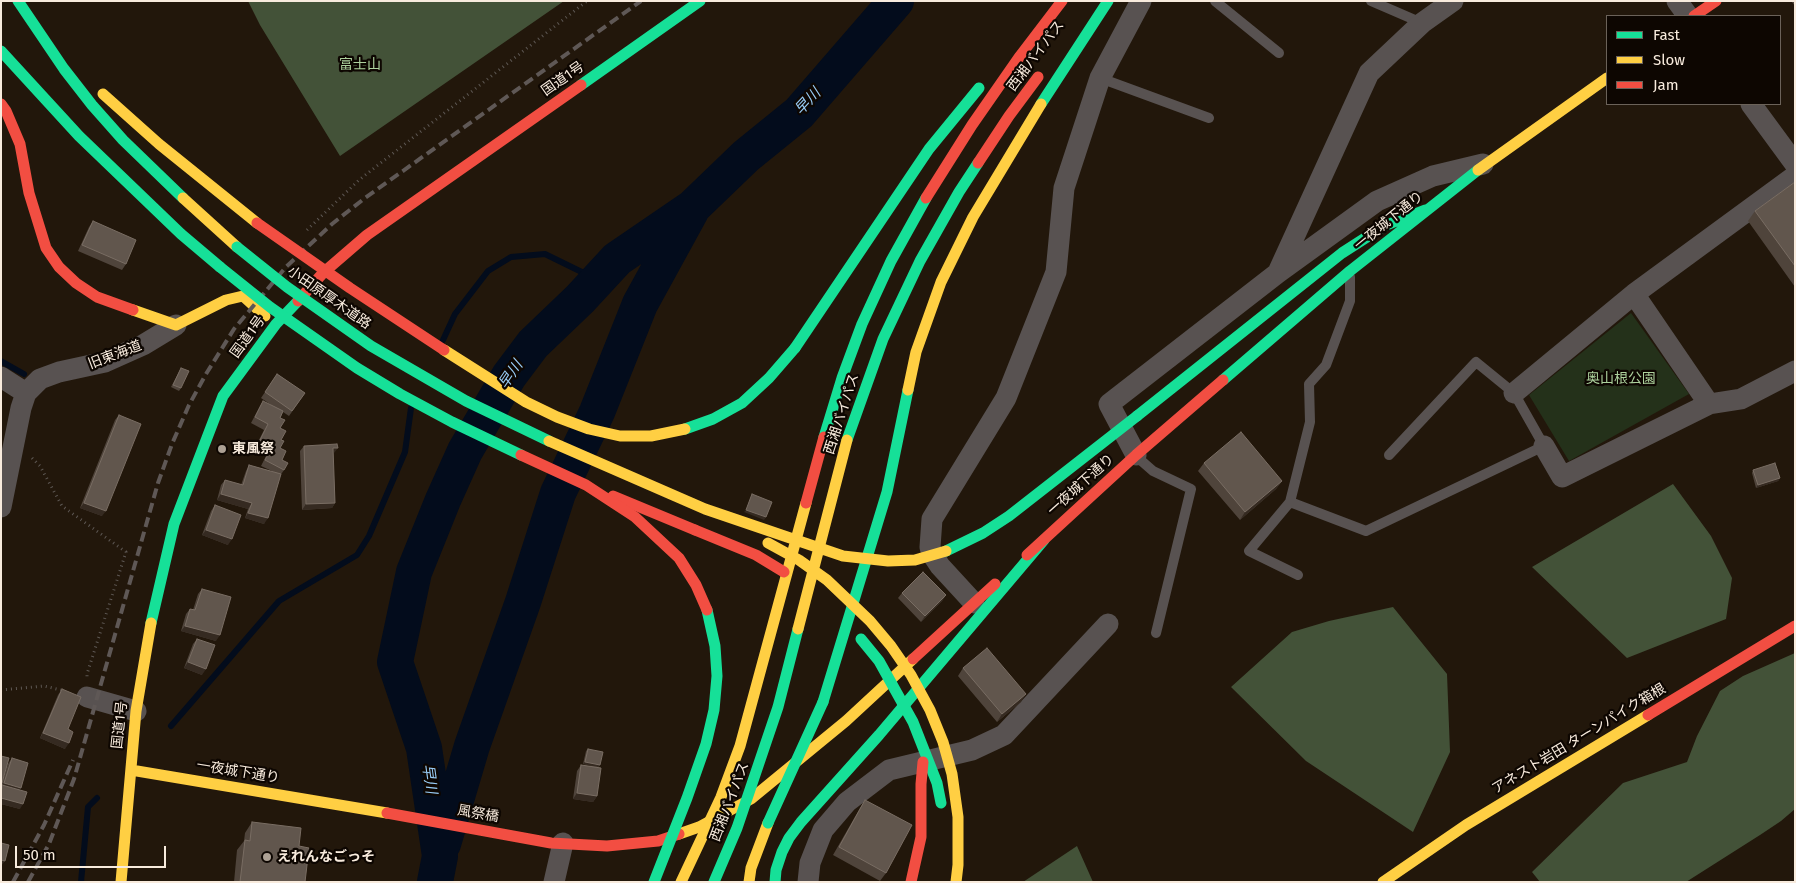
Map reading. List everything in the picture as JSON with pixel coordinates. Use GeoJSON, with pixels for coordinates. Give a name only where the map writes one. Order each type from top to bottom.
{"type":"FeatureCollection","features":[{"type":"Feature","properties":{"kind":"main road","name":"小田原厚木道路"},"geometry":{"type":"LineString","coordinates":[[18,1],[64,69],[123,140],[159,176],[237,247],[287,287],[328,317],[411,370],[523,429],[705,509]]}},
{"type":"Feature","properties":{"kind":"main road","name":"国道1号"},"geometry":{"type":"LineString","coordinates":[[120,882],[136,711],[147,642],[174,524],[223,396],[276,324],[323,273],[367,236],[700,1]]}},
{"type":"Feature","properties":{"kind":"main road"},"geometry":{"type":"LineString","coordinates":[[1004,60],[1058,1]]}},
{"type":"Feature","properties":{"kind":"main road","name":"西湘バイパス"},"geometry":{"type":"LineString","coordinates":[[681,882],[721,797],[740,746],[824,437],[842,378],[862,324],[891,261],[927,196],[972,125],[1020,56],[1062,1]]}},
{"type":"Feature","properties":{"kind":"main road","name":"西湘バイパス"},"geometry":{"type":"LineString","coordinates":[[1080,22],[1097,1]]}},
{"type":"Feature","properties":{"kind":"main road"},"geometry":{"type":"LineString","coordinates":[[750,882],[751,868],[768,823],[823,702],[888,492],[916,352],[941,282],[973,217],[1027,125],[1108,1]]}},
{"type":"Feature","properties":{"kind":"main road"},"geometry":{"type":"LineString","coordinates":[[1695,15],[1716,1]]}},
{"type":"Feature","properties":{"kind":"main road"},"geometry":{"type":"LineString","coordinates":[[31,22],[78,69]]}},
{"type":"Feature","properties":{"kind":"main road"},"geometry":{"type":"LineString","coordinates":[[1,51],[79,136],[181,234],[220,267],[312,337],[357,368],[452,422],[586,485],[756,556],[793,577],[822,598]]}},
{"type":"Feature","properties":{"kind":"main road","name":"西湘バイパス"},"geometry":{"type":"LineString","coordinates":[[714,882],[738,828],[778,707],[847,440],[883,339],[920,261],[958,192],[1009,116],[1044,69]]}},
{"type":"Feature","properties":{"kind":"main road","name":"一夜城下通り"},"geometry":{"type":"LineString","coordinates":[[557,843],[607,846],[658,841],[699,827],[751,799],[846,721],[1136,455],[1350,271],[1485,164],[1606,79]]}},
{"type":"Feature","properties":{"kind":"main road"},"geometry":{"type":"LineString","coordinates":[[98,89],[159,144],[257,222],[350,288],[482,375],[526,402],[557,417],[589,429],[620,436],[651,436],[682,430],[713,418],[742,403],[769,378],[795,348],[928,149],[985,80]]}},
{"type":"Feature","properties":{"kind":"main road"},"geometry":{"type":"LineString","coordinates":[[1,104],[6,111],[20,144],[29,193],[46,248],[59,267],[76,282],[98,297],[176,325]]}},
{"type":"Feature","properties":{"kind":"main road"},"geometry":{"type":"LineString","coordinates":[[705,509],[843,556],[888,561],[915,560],[938,554],[983,533],[1009,516],[1342,253],[1384,226],[1425,210]]}},
{"type":"Feature","properties":{"kind":"main road","name":"旧東海道"},"geometry":{"type":"LineString","coordinates":[[176,325],[226,300],[243,296],[276,324]]}},
{"type":"Feature","properties":{"kind":"main road"},"geometry":{"type":"LineString","coordinates":[[586,485],[635,517],[679,558],[696,584],[708,612],[715,646],[718,676],[714,710],[706,744],[654,882]]}},
{"type":"Feature","properties":{"kind":"main road"},"geometry":{"type":"LineString","coordinates":[[705,509],[799,560],[827,580],[870,621],[891,646],[911,675],[930,710],[943,742],[952,774],[958,817],[956,882]]}},
{"type":"Feature","properties":{"kind":"main road"},"geometry":{"type":"LineString","coordinates":[[775,882],[776,870],[782,852],[789,838],[801,822],[879,735],[1044,540]]}},
{"type":"Feature","properties":{"kind":"main road"},"geometry":{"type":"LineString","coordinates":[[841,616],[879,661],[913,722],[937,783],[942,812]]}},
{"type":"Feature","properties":{"kind":"main road","name":"アネスト岩田 ターンパイク箱根"},"geometry":{"type":"LineString","coordinates":[[1383,882],[1466,825],[1795,626]]}},
{"type":"Feature","properties":{"kind":"main road"},"geometry":{"type":"LineString","coordinates":[[911,882],[921,837],[921,784],[924,753]]}},
{"type":"Feature","properties":{"kind":"main road","name":"一夜城下通り"},"geometry":{"type":"LineString","coordinates":[[131,770],[341,804]]}},
{"type":"Feature","properties":{"kind":"main road","name":"風祭橋"},"geometry":{"type":"LineString","coordinates":[[341,804],[557,843]]}},
{"type":"Feature","properties":{"kind":"street"},"geometry":{"type":"LineString","coordinates":[[974,603],[940,566],[932,554],[930,547],[932,519],[1006,398],[1056,272],[1064,188],[1100,78],[1141,1]]}},
{"type":"Feature","properties":{"kind":"street"},"geometry":{"type":"LineString","coordinates":[[1278,272],[1369,73],[1422,24],[1453,1]]}},
{"type":"Feature","properties":{"kind":"street"},"geometry":{"type":"LineString","coordinates":[[1677,1],[1687,15]]}},
{"type":"Feature","properties":{"kind":"street"},"geometry":{"type":"LineString","coordinates":[[1752,105],[1795,164]]}},
{"type":"Feature","properties":{"kind":"street"},"geometry":{"type":"LineString","coordinates":[[1136,455],[1109,404],[1278,272],[1377,201],[1433,176],[1485,164]]}},
{"type":"Feature","properties":{"kind":"street"},"geometry":{"type":"LineString","coordinates":[[1514,393],[1634,294],[1795,176]]}},
{"type":"Feature","properties":{"kind":"street"},"geometry":{"type":"LineString","coordinates":[[1634,294],[1709,404]]}},
{"type":"Feature","properties":{"kind":"street","name":"旧東海道"},"geometry":{"type":"LineString","coordinates":[[26,393],[40,379],[59,372],[105,362],[143,345],[176,325]]}},
{"type":"Feature","properties":{"kind":"street"},"geometry":{"type":"LineString","coordinates":[[1544,446],[1562,477],[1709,404],[1741,399],[1795,371]]}},
{"type":"Feature","properties":{"kind":"street"},"geometry":{"type":"LineString","coordinates":[[1,377],[26,393],[21,408],[1,507]]}},
{"type":"Feature","properties":{"kind":"street"},"geometry":{"type":"LineString","coordinates":[[808,882],[810,863],[823,830],[848,802],[889,770],[972,750],[1004,735],[1108,624]]}},
{"type":"Feature","properties":{"kind":"street"},"geometry":{"type":"LineString","coordinates":[[87,697],[136,711]]}},
{"type":"Feature","properties":{"kind":"street"},"geometry":{"type":"LineString","coordinates":[[682,832],[690,882]]}},
{"type":"Feature","properties":{"kind":"street"},"geometry":{"type":"LineString","coordinates":[[554,882],[557,843]]}},
{"type":"Feature","properties":{"kind":"lane"},"geometry":{"type":"LineString","coordinates":[[1215,1],[1279,53]]}},
{"type":"Feature","properties":{"kind":"lane"},"geometry":{"type":"LineString","coordinates":[[1371,1],[1422,24]]}},
{"type":"Feature","properties":{"kind":"lane"},"geometry":{"type":"LineString","coordinates":[[1100,78],[1209,118]]}},
{"type":"Feature","properties":{"kind":"lane"},"geometry":{"type":"LineString","coordinates":[[1298,575],[1249,551],[1290,502],[1310,422],[1310,384],[1326,366],[1350,301],[1350,271]]}},
{"type":"Feature","properties":{"kind":"lane"},"geometry":{"type":"LineString","coordinates":[[1290,502],[1366,530],[1544,446],[1514,393],[1476,362],[1389,455]]}},
{"type":"Feature","properties":{"kind":"lane"},"geometry":{"type":"LineString","coordinates":[[1136,455],[1153,471],[1192,489],[1156,633]]}},
{"type":"Feature","properties":{"kind":"path"},"geometry":{"type":"LineString","coordinates":[[303,234],[359,180],[587,1]]}},
{"type":"Feature","properties":{"kind":"path"},"geometry":{"type":"LineString","coordinates":[[1,690],[44,686],[87,697],[87,674],[126,552],[62,506],[40,466],[15,438]]}},
{"type":"Feature","properties":{"kind":"green space","name":"富士山"},"geometry":{"type":"Polygon","coordinates":[[[248,1],[564,1],[340,156],[260,25],[248,1]]]}},
{"type":"Feature","properties":{"kind":"green space","name":"奥山根公園"},"geometry":{"type":"Polygon","coordinates":[[[1631,313],[1689,394],[1569,461],[1529,395],[1631,313]]]}},
{"type":"Feature","properties":{"kind":"green space"},"geometry":{"type":"Polygon","coordinates":[[[1673,484],[1711,536],[1732,578],[1726,619],[1627,658],[1532,567],[1673,484]]]}},
{"type":"Feature","properties":{"kind":"green space"},"geometry":{"type":"Polygon","coordinates":[[[1393,607],[1447,674],[1450,752],[1413,832],[1306,761],[1231,687],[1292,632],[1329,621],[1393,607]]]}},
{"type":"Feature","properties":{"kind":"green space"},"geometry":{"type":"Polygon","coordinates":[[[1795,653],[1795,809],[1781,821],[1686,882],[1540,882],[1532,872],[1623,783],[1687,762],[1697,736],[1720,691],[1743,676],[1795,653]]]}},
{"type":"Feature","properties":{"kind":"green space"},"geometry":{"type":"Polygon","coordinates":[[[1077,846],[1093,882],[1023,882],[1077,846]]]}},
{"type":"Feature","properties":{"kind":"building"},"geometry":{"type":"Polygon","coordinates":[[[1795,182],[1795,266],[1755,211],[1795,182]]]}},
{"type":"Feature","properties":{"kind":"building"},"geometry":{"type":"Polygon","coordinates":[[[93,221],[136,240],[126,264],[82,245],[93,221]]]}},
{"type":"Feature","properties":{"kind":"building"},"geometry":{"type":"Polygon","coordinates":[[[181,368],[189,371],[181,388],[173,385],[181,368]]]}},
{"type":"Feature","properties":{"kind":"building"},"geometry":{"type":"Polygon","coordinates":[[[277,374],[305,393],[292,411],[265,392],[277,374]]]}},
{"type":"Feature","properties":{"kind":"building"},"geometry":{"type":"Polygon","coordinates":[[[263,401],[283,411],[280,418],[285,420],[280,428],[286,431],[281,440],[284,441],[280,448],[286,451],[282,460],[288,463],[284,470],[265,460],[272,446],[260,440],[268,424],[255,417],[263,401]]]}},
{"type":"Feature","properties":{"kind":"building"},"geometry":{"type":"Polygon","coordinates":[[[119,415],[141,424],[106,511],[84,503],[119,415]]]}},
{"type":"Feature","properties":{"kind":"building"},"geometry":{"type":"Polygon","coordinates":[[[1241,432],[1282,481],[1245,512],[1204,463],[1241,432]]]}},
{"type":"Feature","properties":{"kind":"building"},"geometry":{"type":"Polygon","coordinates":[[[337,444],[338,448],[333,448],[335,503],[306,504],[304,446],[337,444]]]}},
{"type":"Feature","properties":{"kind":"building"},"geometry":{"type":"Polygon","coordinates":[[[1775,463],[1780,478],[1758,485],[1753,470],[1775,463]]]}},
{"type":"Feature","properties":{"kind":"building"},"geometry":{"type":"Polygon","coordinates":[[[249,465],[281,474],[268,518],[248,513],[252,503],[221,494],[225,480],[243,485],[249,465]]]}},
{"type":"Feature","properties":{"kind":"building"},"geometry":{"type":"Polygon","coordinates":[[[752,494],[772,502],[766,517],[746,510],[752,494]]]}},
{"type":"Feature","properties":{"kind":"building"},"geometry":{"type":"Polygon","coordinates":[[[215,505],[241,515],[232,539],[206,530],[215,505]]]}},
{"type":"Feature","properties":{"kind":"building"},"geometry":{"type":"Polygon","coordinates":[[[923,572],[946,595],[925,616],[902,593],[923,572]]]}},
{"type":"Feature","properties":{"kind":"building"},"geometry":{"type":"Polygon","coordinates":[[[202,589],[231,597],[220,635],[185,626],[190,609],[195,610],[202,589]]]}},
{"type":"Feature","properties":{"kind":"building"},"geometry":{"type":"Polygon","coordinates":[[[197,639],[215,645],[206,669],[188,662],[197,639]]]}},
{"type":"Feature","properties":{"kind":"building"},"geometry":{"type":"Polygon","coordinates":[[[987,648],[1026,694],[1002,714],[963,668],[987,648]]]}},
{"type":"Feature","properties":{"kind":"building"},"geometry":{"type":"Polygon","coordinates":[[[62,689],[81,697],[68,729],[73,732],[69,743],[43,733],[62,689]]]}},
{"type":"Feature","properties":{"kind":"building"},"geometry":{"type":"Polygon","coordinates":[[[588,749],[603,752],[600,765],[585,762],[588,749]]]}},
{"type":"Feature","properties":{"kind":"building"},"geometry":{"type":"Polygon","coordinates":[[[1,756],[9,758],[2,783],[1,783],[1,756]]]}},
{"type":"Feature","properties":{"kind":"building"},"geometry":{"type":"Polygon","coordinates":[[[12,758],[28,763],[21,788],[4,783],[12,758]]]}},
{"type":"Feature","properties":{"kind":"building"},"geometry":{"type":"Polygon","coordinates":[[[581,765],[601,768],[597,796],[577,793],[581,765]]]}},
{"type":"Feature","properties":{"kind":"building"},"geometry":{"type":"Polygon","coordinates":[[[2,785],[27,792],[23,804],[1,798],[2,785]]]}},
{"type":"Feature","properties":{"kind":"building"},"geometry":{"type":"Polygon","coordinates":[[[865,800],[912,825],[886,873],[839,847],[865,800]]]}},
{"type":"Feature","properties":{"kind":"building","name":"えれんなごっそ"},"geometry":{"type":"Polygon","coordinates":[[[252,822],[301,828],[299,846],[309,848],[305,882],[240,882],[245,840],[250,841],[252,822]]]}},
{"type":"Feature","properties":{"kind":"building"},"geometry":{"type":"Polygon","coordinates":[[[1,843],[9,845],[5,861],[1,860],[1,843]]]}},
{"type":"Feature","properties":{"kind":"waterway","name":"早川"},"geometry":{"type":"LineString","coordinates":[[435,882],[440,856],[424,748],[395,662],[414,572],[465,451],[509,376],[533,344],[580,299],[617,259],[693,207],[746,156],[799,113],[896,1]]}},
{"type":"Feature","properties":{"kind":"waterway"},"geometry":{"type":"LineString","coordinates":[[443,844],[472,746],[523,602],[558,493],[597,412],[640,304],[691,211]]}},
{"type":"Feature","properties":{"kind":"waterway"},"geometry":{"type":"LineString","coordinates":[[443,340],[455,314],[488,271],[511,257],[545,254],[598,280]]}},
{"type":"Feature","properties":{"kind":"waterway"},"geometry":{"type":"LineString","coordinates":[[1,361],[24,374]]}},
{"type":"Feature","properties":{"kind":"waterway"},"geometry":{"type":"LineString","coordinates":[[171,726],[279,601],[357,555],[369,536],[405,452],[411,408]]}},
{"type":"Feature","properties":{"kind":"waterway"},"geometry":{"type":"LineString","coordinates":[[81,882],[88,807],[97,798]]}},
{"type":"Feature","properties":{"kind":"railway"},"geometry":{"type":"LineString","coordinates":[[28,882],[49,844],[74,779],[158,483],[172,444],[189,405],[234,329],[286,267],[332,224],[365,198],[641,1]]}},
{"type":"Feature","properties":{"kind":"railway"},"geometry":{"type":"LineString","coordinates":[[13,882],[44,825],[73,760]]}},
{"type":"Feature","properties":{"kind":"traffic: fast"},"geometry":{"type":"LineString","coordinates":[[18,1],[64,69],[92,105],[123,140],[183,198]]}},
{"type":"Feature","properties":{"kind":"traffic: fast"},"geometry":{"type":"LineString","coordinates":[[581,85],[700,1]]}},
{"type":"Feature","properties":{"kind":"traffic: fast"},"geometry":{"type":"LineString","coordinates":[[1041,104],[1108,1]]}},
{"type":"Feature","properties":{"kind":"traffic: fast"},"geometry":{"type":"LineString","coordinates":[[1,51],[79,136],[181,234],[220,267]]}},
{"type":"Feature","properties":{"kind":"traffic: fast"},"geometry":{"type":"LineString","coordinates":[[795,348],[929,149],[979,88]]}},
{"type":"Feature","properties":{"kind":"traffic: fast"},"geometry":{"type":"LineString","coordinates":[[847,440],[883,339],[920,261],[959,192],[978,163]]}},
{"type":"Feature","properties":{"kind":"traffic: fast"},"geometry":{"type":"LineString","coordinates":[[1223,380],[1350,271],[1478,170]]}},
{"type":"Feature","properties":{"kind":"traffic: fast"},"geometry":{"type":"LineString","coordinates":[[824,437],[842,378],[862,324],[891,261],[926,198]]}},
{"type":"Feature","properties":{"kind":"traffic: fast"},"geometry":{"type":"LineString","coordinates":[[1137,416],[1342,253],[1384,226],[1425,210]]}},
{"type":"Feature","properties":{"kind":"traffic: fast"},"geometry":{"type":"LineString","coordinates":[[237,247],[287,287],[371,346],[466,401],[549,441]]}},
{"type":"Feature","properties":{"kind":"traffic: fast"},"geometry":{"type":"LineString","coordinates":[[220,267],[270,307],[357,368],[452,422],[521,455]]}},
{"type":"Feature","properties":{"kind":"traffic: fast"},"geometry":{"type":"LineString","coordinates":[[151,623],[174,524],[223,396],[276,324],[298,301]]}},
{"type":"Feature","properties":{"kind":"traffic: fast"},"geometry":{"type":"LineString","coordinates":[[685,429],[713,419],[742,403],[769,378],[795,348]]}},
{"type":"Feature","properties":{"kind":"traffic: fast"},"geometry":{"type":"LineString","coordinates":[[823,702],[887,492],[908,390]]}},
{"type":"Feature","properties":{"kind":"traffic: fast"},"geometry":{"type":"LineString","coordinates":[[946,551],[983,533],[1009,516],[1137,416]]}},
{"type":"Feature","properties":{"kind":"traffic: fast"},"geometry":{"type":"LineString","coordinates":[[775,882],[776,870],[782,852],[789,838],[801,822],[879,735],[1044,540]]}},
{"type":"Feature","properties":{"kind":"traffic: fast"},"geometry":{"type":"LineString","coordinates":[[654,882],[706,744],[714,710],[717,676],[715,646],[707,610]]}},
{"type":"Feature","properties":{"kind":"traffic: fast"},"geometry":{"type":"LineString","coordinates":[[714,882],[737,828],[778,707],[798,629]]}},
{"type":"Feature","properties":{"kind":"traffic: fast"},"geometry":{"type":"LineString","coordinates":[[861,639],[879,661],[913,722],[937,783],[941,803]]}},
{"type":"Feature","properties":{"kind":"traffic: fast"},"geometry":{"type":"LineString","coordinates":[[768,823],[823,702]]}},
{"type":"Feature","properties":{"kind":"traffic: slow"},"geometry":{"type":"LineString","coordinates":[[1478,170],[1606,79]]}},
{"type":"Feature","properties":{"kind":"traffic: slow"},"geometry":{"type":"LineString","coordinates":[[103,94],[159,144],[257,223]]}},
{"type":"Feature","properties":{"kind":"traffic: slow"},"geometry":{"type":"LineString","coordinates":[[908,390],[916,352],[941,282],[973,217],[1041,104]]}},
{"type":"Feature","properties":{"kind":"traffic: slow"},"geometry":{"type":"LineString","coordinates":[[183,198],[237,247]]}},
{"type":"Feature","properties":{"kind":"traffic: slow"},"geometry":{"type":"LineString","coordinates":[[133,310],[176,325],[226,300],[243,296],[265,316]]}},
{"type":"Feature","properties":{"kind":"traffic: slow"},"geometry":{"type":"LineString","coordinates":[[444,350],[526,402],[557,417],[589,429],[620,436],[651,436],[685,429]]}},
{"type":"Feature","properties":{"kind":"traffic: slow"},"geometry":{"type":"LineString","coordinates":[[798,629],[847,440]]}},
{"type":"Feature","properties":{"kind":"traffic: slow"},"geometry":{"type":"LineString","coordinates":[[549,441],[705,509],[843,556],[888,561],[915,560],[946,551]]}},
{"type":"Feature","properties":{"kind":"traffic: slow"},"geometry":{"type":"LineString","coordinates":[[681,882],[721,797],[740,746],[806,503]]}},
{"type":"Feature","properties":{"kind":"traffic: slow"},"geometry":{"type":"LineString","coordinates":[[768,543],[799,560],[827,580],[870,621],[891,646],[911,675],[930,710],[943,742],[952,774],[958,817],[956,882]]}},
{"type":"Feature","properties":{"kind":"traffic: slow"},"geometry":{"type":"LineString","coordinates":[[121,882],[136,711],[151,623]]}},
{"type":"Feature","properties":{"kind":"traffic: slow"},"geometry":{"type":"LineString","coordinates":[[679,834],[699,827],[751,799],[846,721],[913,659]]}},
{"type":"Feature","properties":{"kind":"traffic: slow"},"geometry":{"type":"LineString","coordinates":[[1383,882],[1466,825],[1648,715]]}},
{"type":"Feature","properties":{"kind":"traffic: slow"},"geometry":{"type":"LineString","coordinates":[[131,770],[387,813]]}},
{"type":"Feature","properties":{"kind":"traffic: slow"},"geometry":{"type":"LineString","coordinates":[[749,882],[751,868],[768,823]]}},
{"type":"Feature","properties":{"kind":"traffic: jam"},"geometry":{"type":"LineString","coordinates":[[926,198],[972,125],[1020,56],[1062,1]]}},
{"type":"Feature","properties":{"kind":"traffic: jam"},"geometry":{"type":"LineString","coordinates":[[1695,15],[1716,1]]}},
{"type":"Feature","properties":{"kind":"traffic: jam"},"geometry":{"type":"LineString","coordinates":[[978,163],[1038,77]]}},
{"type":"Feature","properties":{"kind":"traffic: jam"},"geometry":{"type":"LineString","coordinates":[[298,301],[323,273],[367,235],[581,85]]}},
{"type":"Feature","properties":{"kind":"traffic: jam"},"geometry":{"type":"LineString","coordinates":[[1,104],[6,111],[20,144],[29,193],[46,248],[59,267],[76,283],[97,297],[133,310]]}},
{"type":"Feature","properties":{"kind":"traffic: jam"},"geometry":{"type":"LineString","coordinates":[[257,223],[350,288],[444,350]]}},
{"type":"Feature","properties":{"kind":"traffic: jam"},"geometry":{"type":"LineString","coordinates":[[1027,555],[1136,455],[1223,380]]}},
{"type":"Feature","properties":{"kind":"traffic: jam"},"geometry":{"type":"LineString","coordinates":[[806,503],[824,437]]}},
{"type":"Feature","properties":{"kind":"traffic: jam"},"geometry":{"type":"LineString","coordinates":[[521,455],[586,485],[635,517],[679,558],[696,585],[707,610]]}},
{"type":"Feature","properties":{"kind":"traffic: jam"},"geometry":{"type":"LineString","coordinates":[[613,496],[695,530]]}},
{"type":"Feature","properties":{"kind":"traffic: jam"},"geometry":{"type":"LineString","coordinates":[[695,530],[756,555],[784,572]]}},
{"type":"Feature","properties":{"kind":"traffic: jam"},"geometry":{"type":"LineString","coordinates":[[913,659],[995,584]]}},
{"type":"Feature","properties":{"kind":"traffic: jam"},"geometry":{"type":"LineString","coordinates":[[1648,715],[1795,626]]}},
{"type":"Feature","properties":{"kind":"traffic: jam"},"geometry":{"type":"LineString","coordinates":[[911,882],[921,837],[923,762]]}},
{"type":"Feature","properties":{"kind":"traffic: jam"},"geometry":{"type":"LineString","coordinates":[[387,813],[551,843],[607,846],[658,841],[679,834]]}},
{"type":"Feature","properties":{"kind":"place","name":"東風祭"},"geometry":{"type":"Point","coordinates":[222,449]}},
{"type":"Feature","properties":{"kind":"place","name":"えれんなごっそ"},"geometry":{"type":"Point","coordinates":[267,857]}}]}
